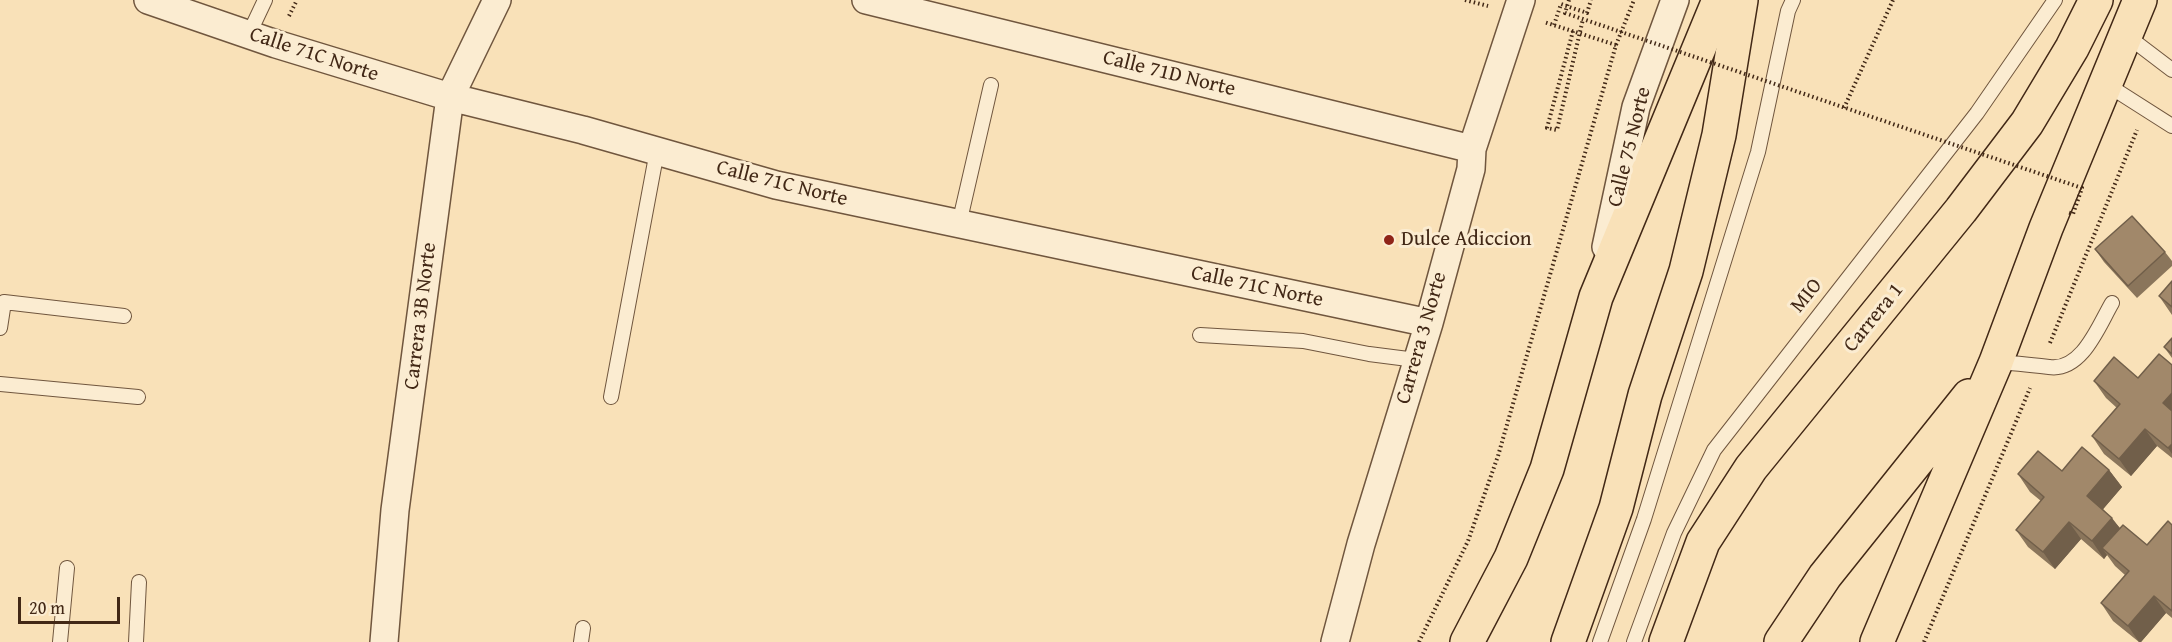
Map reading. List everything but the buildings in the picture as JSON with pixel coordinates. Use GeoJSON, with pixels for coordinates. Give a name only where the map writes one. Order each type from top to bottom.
{"type":"FeatureCollection","features":[{"type":"Feature","properties":{"kind":"main road"},"geometry":{"type":"LineString","coordinates":[[1467,642],[1511,558],[1547,469],[1596,297],[1719,0]]}},
{"type":"Feature","properties":{"kind":"main road"},"geometry":{"type":"LineString","coordinates":[[1568,642],[1630,514],[1645,395],[1689,260],[1719,135],[1741,0]]}},
{"type":"Feature","properties":{"kind":"main road","name":"Carrera 1"},"geometry":{"type":"LineString","coordinates":[[1666,642],[1688,537],[1751,468],[1961,210],[2027,123],[2072,48],[2096,0]]}},
{"type":"Feature","properties":{"kind":"main road"},"geometry":{"type":"LineString","coordinates":[[1877,642],[1996,362],[2046,228],[2140,0]]}},
{"type":"Feature","properties":{"kind":"main road"},"geometry":{"type":"LineString","coordinates":[[1781,642],[1825,576],[1996,362]]}},
{"type":"Feature","properties":{"kind":"main road"},"geometry":{"type":"LineString","coordinates":[[1475,642],[1492,595]]}},
{"type":"Feature","properties":{"kind":"street","name":"Calle 71C Norte"},"geometry":{"type":"LineString","coordinates":[[148,0],[450,97],[657,151],[776,185],[1429,323]]}},
{"type":"Feature","properties":{"kind":"street","name":"Carrera 3B Norte"},"geometry":{"type":"LineString","coordinates":[[384,642],[395,510],[450,97],[497,0]]}},
{"type":"Feature","properties":{"kind":"street","name":"Calle 71D Norte"},"geometry":{"type":"LineString","coordinates":[[866,0],[1472,149]]}},
{"type":"Feature","properties":{"kind":"street","name":"Calle 75 Norte"},"geometry":{"type":"LineString","coordinates":[[1596,297],[1636,107],[1675,0]]}},
{"type":"Feature","properties":{"kind":"street","name":"Carrera 3 Norte"},"geometry":{"type":"LineString","coordinates":[[1335,642],[1361,544],[1429,323],[1471,169],[1472,149],[1520,7]]}},
{"type":"Feature","properties":{"kind":"lane"},"geometry":{"type":"LineString","coordinates":[[249,34],[265,0]]}},
{"type":"Feature","properties":{"kind":"lane"},"geometry":{"type":"LineString","coordinates":[[1600,642],[1630,514],[1758,152],[1788,11],[1793,0]]}},
{"type":"Feature","properties":{"kind":"lane","name":"MIO"},"geometry":{"type":"LineString","coordinates":[[1634,642],[1688,537],[1714,450],[1977,112],[2055,0]]}},
{"type":"Feature","properties":{"kind":"lane"},"geometry":{"type":"LineString","coordinates":[[2126,35],[2172,70]]}},
{"type":"Feature","properties":{"kind":"lane"},"geometry":{"type":"LineString","coordinates":[[2106,84],[2172,126]]}},
{"type":"Feature","properties":{"kind":"lane"},"geometry":{"type":"LineString","coordinates":[[959,224],[991,85]]}},
{"type":"Feature","properties":{"kind":"lane"},"geometry":{"type":"LineString","coordinates":[[611,397],[657,151]]}},
{"type":"Feature","properties":{"kind":"lane"},"geometry":{"type":"LineString","coordinates":[[0,328],[4,302],[124,316]]}},
{"type":"Feature","properties":{"kind":"lane"},"geometry":{"type":"LineString","coordinates":[[1996,362],[2040,364],[2050,368],[2062,366],[2080,356],[2112,303]]}},
{"type":"Feature","properties":{"kind":"lane"},"geometry":{"type":"LineString","coordinates":[[1200,335],[1303,341],[1369,354],[1416,360]]}},
{"type":"Feature","properties":{"kind":"lane"},"geometry":{"type":"LineString","coordinates":[[0,384],[138,397]]}},
{"type":"Feature","properties":{"kind":"lane"},"geometry":{"type":"LineString","coordinates":[[60,642],[67,568]]}},
{"type":"Feature","properties":{"kind":"lane"},"geometry":{"type":"LineString","coordinates":[[136,642],[139,582]]}},
{"type":"Feature","properties":{"kind":"path"},"geometry":{"type":"LineString","coordinates":[[1569,0],[1565,13],[2082,188],[2073,214],[2067,212]]}},
{"type":"Feature","properties":{"kind":"path"},"geometry":{"type":"LineString","coordinates":[[1554,25],[1561,4],[1587,13],[1591,0]]}},
{"type":"Feature","properties":{"kind":"path"},"geometry":{"type":"LineString","coordinates":[[1419,642],[1468,541],[1497,456],[1616,45],[1634,0]]}},
{"type":"Feature","properties":{"kind":"path"},"geometry":{"type":"LineString","coordinates":[[1844,108],[1893,0]]}},
{"type":"Feature","properties":{"kind":"path"},"geometry":{"type":"LineString","coordinates":[[1520,7],[1554,25],[1616,45]]}},
{"type":"Feature","properties":{"kind":"path"},"geometry":{"type":"LineString","coordinates":[[1573,31],[1547,128],[1557,130],[1583,19]]}},
{"type":"Feature","properties":{"kind":"path"},"geometry":{"type":"LineString","coordinates":[[1924,642],[2145,109]]}},
{"type":"Feature","properties":{"kind":"place","name":"Dulce Adiccion"},"geometry":{"type":"Point","coordinates":[1389,240]}}]}
